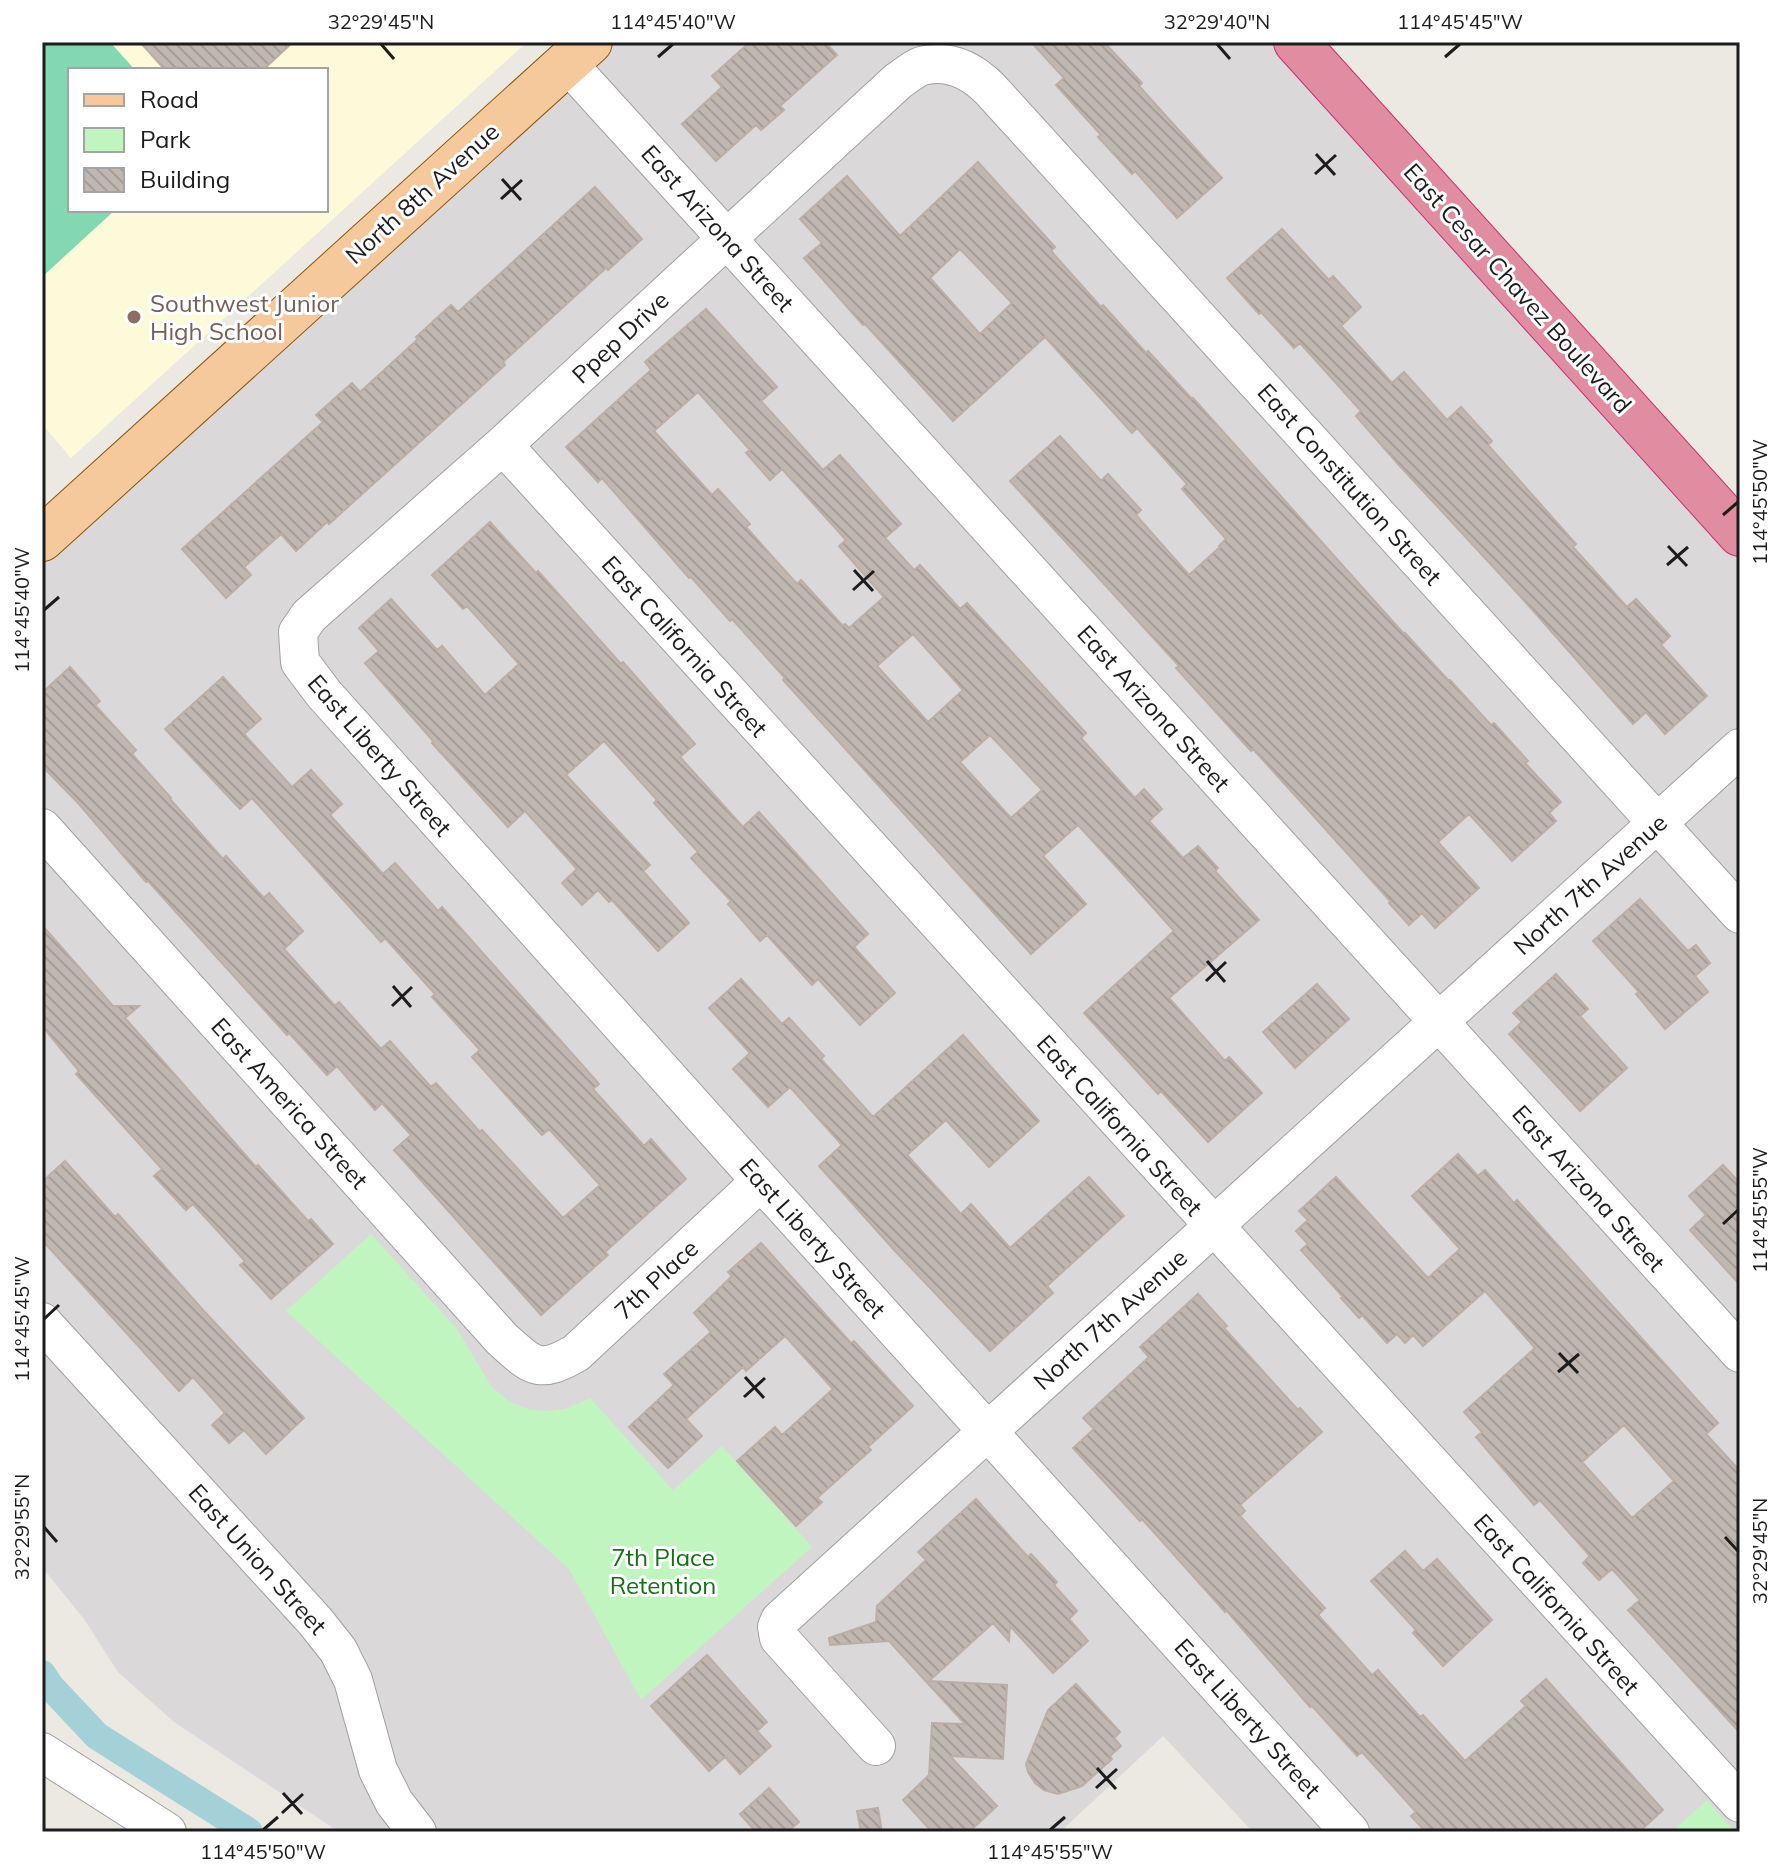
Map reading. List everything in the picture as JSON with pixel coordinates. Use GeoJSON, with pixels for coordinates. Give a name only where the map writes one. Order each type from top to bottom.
{"type":"FeatureCollection","features":[{"type":"Feature","properties":{"kind":"highway","name":"East Cesar Chavez Boulevard"},"geometry":{"type":"LineString","coordinates":[[1296,42],[1740,534]]}},
{"type":"Feature","properties":{"kind":"main road","name":"North 8th Avenue"},"geometry":{"type":"LineString","coordinates":[[42,539],[579,52]]}},
{"type":"Feature","properties":{"kind":"street","name":"East Arizona Street"},"geometry":{"type":"LineString","coordinates":[[579,52],[727,238],[1740,1353]]}},
{"type":"Feature","properties":{"kind":"street","name":"Ppep Drive"},"geometry":{"type":"LineString","coordinates":[[298,632],[309,616],[503,445],[898,81],[924,65],[953,65]]}},
{"type":"Feature","properties":{"kind":"street","name":"East Constitution Street"},"geometry":{"type":"LineString","coordinates":[[953,65],[977,76],[990,89],[1740,914]]}},
{"type":"Feature","properties":{"kind":"street","name":"East California Street"},"geometry":{"type":"LineString","coordinates":[[503,445],[1740,1803]]}},
{"type":"Feature","properties":{"kind":"street","name":"East Liberty Street"},"geometry":{"type":"LineString","coordinates":[[298,632],[300,662],[324,694],[1350,1832]]}},
{"type":"Feature","properties":{"kind":"street","name":"North 7th Avenue"},"geometry":{"type":"LineString","coordinates":[[876,1746],[779,1638],[777,1627],[780,1620],[1740,748]]}},
{"type":"Feature","properties":{"kind":"street","name":"East America Street"},"geometry":{"type":"LineString","coordinates":[[42,828],[502,1339],[533,1364],[545,1366]]}},
{"type":"Feature","properties":{"kind":"street","name":"7th Place"},"geometry":{"type":"LineString","coordinates":[[545,1366],[576,1353],[761,1181]]}},
{"type":"Feature","properties":{"kind":"street","name":"East Union Street"},"geometry":{"type":"LineString","coordinates":[[42,1322],[305,1609],[338,1650],[353,1680],[378,1770],[394,1802],[417,1832]]}},
{"type":"Feature","properties":{"kind":"street"},"geometry":{"type":"LineString","coordinates":[[42,1752],[167,1832]]}},
{"type":"Feature","properties":{"kind":"shaded area","name":"Southwest Junior High School"},"geometry":{"type":"Polygon","coordinates":[[[42,42],[527,42],[71,458],[42,424],[42,42]]]}},
{"type":"Feature","properties":{"kind":"shaded area"},"geometry":{"type":"Polygon","coordinates":[[[589,42],[1300,42],[1740,527],[1740,1832],[1253,1832],[1163,1736],[1060,1832],[339,1832],[174,1722],[118,1672],[84,1619],[42,1567],[42,541],[589,42]]]}},
{"type":"Feature","properties":{"kind":"green space"},"geometry":{"type":"Polygon","coordinates":[[[42,42],[110,42],[133,68],[68,68],[68,212],[113,212],[42,277],[42,42]]]}},
{"type":"Feature","properties":{"kind":"green space","name":"7th Place Retention"},"geometry":{"type":"Polygon","coordinates":[[[371,1234],[457,1329],[491,1386],[510,1402],[531,1410],[551,1411],[568,1408],[590,1398],[673,1490],[722,1446],[812,1547],[641,1700],[569,1569],[286,1311],[371,1234]]]}},
{"type":"Feature","properties":{"kind":"green space"},"geometry":{"type":"Polygon","coordinates":[[[1707,1800],[1735,1832],[1672,1832],[1707,1800]]]}},
{"type":"Feature","properties":{"kind":"building"},"geometry":{"type":"Polygon","coordinates":[[[140,42],[293,42],[265,68],[163,68],[140,42]]]}},
{"type":"Feature","properties":{"kind":"building"},"geometry":{"type":"Polygon","coordinates":[[[750,42],[825,42],[837,55],[780,106],[784,110],[761,130],[756,125],[716,161],[682,124],[722,87],[712,76],[750,42]]]}},
{"type":"Feature","properties":{"kind":"building"},"geometry":{"type":"Polygon","coordinates":[[[1031,42],[1104,42],[1222,178],[1177,218],[1135,171],[1132,174],[1098,137],[1101,135],[1056,85],[1064,78],[1031,42]]]}},
{"type":"Feature","properties":{"kind":"building"},"geometry":{"type":"Polygon","coordinates":[[[978,162],[1055,247],[1051,251],[1101,307],[1103,305],[1146,353],[1148,351],[1193,398],[1404,634],[1528,761],[1525,763],[1561,802],[1549,813],[1556,821],[1512,861],[1469,814],[1438,842],[1479,888],[1435,928],[1422,913],[1409,925],[1010,481],[1060,436],[1101,481],[1108,474],[1141,510],[1136,515],[1189,575],[1226,539],[1182,489],[1187,484],[1137,428],[1132,433],[1045,337],[953,421],[804,258],[822,243],[800,219],[847,176],[900,236],[978,162]],[[960,249],[930,278],[980,334],[1012,303],[960,249]]]}},
{"type":"Feature","properties":{"kind":"building"},"geometry":{"type":"Polygon","coordinates":[[[595,187],[642,239],[608,270],[606,268],[503,362],[505,365],[296,551],[281,534],[244,567],[251,575],[226,598],[182,549],[323,422],[316,415],[352,383],[360,392],[451,305],[458,312],[595,187]]]}},
{"type":"Feature","properties":{"kind":"building"},"geometry":{"type":"Polygon","coordinates":[[[1282,229],[1329,280],[1333,276],[1361,307],[1341,326],[1392,383],[1404,372],[1447,420],[1461,407],[1492,441],[1488,445],[1627,607],[1636,599],[1670,636],[1661,645],[1707,696],[1665,734],[1646,712],[1633,724],[1356,416],[1361,411],[1300,343],[1294,348],[1227,278],[1282,229]]]}},
{"type":"Feature","properties":{"kind":"building"},"geometry":{"type":"Polygon","coordinates":[[[706,309],[777,387],[761,401],[823,470],[840,455],[901,524],[885,538],[914,570],[920,565],[960,609],[967,603],[1086,733],[1081,738],[1135,798],[1144,789],[1162,809],[1149,821],[1183,858],[1198,846],[1218,868],[1215,871],[1259,920],[1169,998],[1225,1061],[1229,1057],[1262,1093],[1208,1142],[1161,1091],[1158,1094],[1084,1013],[1174,931],[1078,825],[1043,856],[1086,904],[1031,954],[783,680],[785,678],[732,619],[730,621],[689,578],[602,478],[598,482],[566,447],[651,370],[645,362],[706,309]],[[698,392],[654,431],[712,495],[718,489],[750,524],[746,527],[797,584],[801,580],[843,626],[845,624],[849,628],[884,597],[839,546],[846,540],[782,469],[770,480],[746,453],[750,450],[698,392]],[[913,634],[877,666],[928,722],[963,690],[913,634]],[[990,735],[960,762],[1011,818],[1042,790],[990,735]]]}},
{"type":"Feature","properties":{"kind":"building"},"geometry":{"type":"Polygon","coordinates":[[[490,522],[621,664],[623,662],[695,744],[680,757],[743,827],[759,812],[868,934],[854,947],[895,993],[860,1025],[818,979],[812,985],[767,935],[760,941],[728,904],[731,901],[691,858],[698,852],[604,741],[566,775],[650,865],[643,871],[689,923],[658,951],[612,900],[609,902],[598,890],[582,905],[562,883],[577,869],[525,811],[508,827],[365,663],[379,651],[359,628],[391,599],[437,650],[442,646],[485,695],[519,664],[467,606],[463,609],[432,575],[490,522]]]}},
{"type":"Feature","properties":{"kind":"building"},"geometry":{"type":"Polygon","coordinates":[[[70,667],[100,701],[95,705],[136,750],[132,754],[170,799],[223,859],[226,856],[264,898],[269,893],[303,931],[284,949],[335,1006],[339,1002],[381,1049],[390,1041],[431,1087],[436,1083],[563,1218],[600,1185],[549,1129],[542,1135],[514,1104],[472,1057],[480,1050],[432,997],[435,994],[385,938],[381,942],[252,798],[240,809],[165,729],[223,677],[261,719],[244,734],[292,787],[311,770],[342,804],[330,815],[383,874],[395,863],[438,911],[442,907],[599,1084],[593,1089],[644,1146],[651,1139],[686,1179],[541,1315],[394,1150],[411,1135],[382,1103],[375,1110],[337,1066],[327,1075],[42,766],[42,693],[70,667]]]}},
{"type":"Feature","properties":{"kind":"building"},"geometry":{"type":"Polygon","coordinates":[[[1640,899],[1688,951],[1696,945],[1710,963],[1695,976],[1708,992],[1665,1029],[1636,994],[1639,992],[1593,941],[1640,899]]]}},
{"type":"Feature","properties":{"kind":"building"},"geometry":{"type":"Polygon","coordinates":[[[42,925],[113,1006],[139,1006],[125,1018],[256,1167],[258,1165],[333,1244],[271,1299],[240,1265],[245,1261],[193,1204],[186,1210],[154,1176],[162,1169],[76,1074],[79,1071],[42,1026],[42,925]]]}},
{"type":"Feature","properties":{"kind":"building"},"geometry":{"type":"Polygon","coordinates":[[[1556,974],[1588,1009],[1580,1016],[1627,1068],[1580,1111],[1509,1034],[1522,1022],[1513,1013],[1556,974]]]}},
{"type":"Feature","properties":{"kind":"building"},"geometry":{"type":"Polygon","coordinates":[[[741,979],[782,1024],[789,1018],[873,1117],[963,1035],[1039,1121],[989,1167],[946,1120],[907,1155],[961,1214],[971,1204],[1010,1248],[1089,1177],[1124,1216],[1047,1286],[1053,1293],[990,1351],[819,1166],[842,1145],[790,1087],[768,1107],[733,1069],[750,1053],[709,1008],[741,979]]]}},
{"type":"Feature","properties":{"kind":"building"},"geometry":{"type":"Polygon","coordinates":[[[1317,984],[1349,1019],[1295,1068],[1263,1032],[1317,984]]]}},
{"type":"Feature","properties":{"kind":"building"},"geometry":{"type":"Polygon","coordinates":[[[1458,1154],[1478,1176],[1485,1170],[1514,1203],[1517,1200],[1718,1423],[1706,1434],[1740,1471],[1740,1733],[1628,1610],[1640,1600],[1612,1569],[1599,1580],[1583,1563],[1590,1556],[1540,1500],[1534,1505],[1476,1437],[1482,1432],[1464,1412],[1535,1348],[1485,1291],[1423,1346],[1413,1335],[1405,1343],[1397,1334],[1387,1343],[1362,1315],[1359,1318],[1301,1250],[1308,1244],[1296,1231],[1308,1220],[1299,1211],[1336,1177],[1428,1278],[1460,1249],[1412,1196],[1458,1154]],[[1624,1425],[1582,1462],[1632,1518],[1674,1481],[1624,1425]]]}},
{"type":"Feature","properties":{"kind":"building"},"geometry":{"type":"Polygon","coordinates":[[[65,1161],[115,1217],[118,1214],[304,1418],[266,1454],[244,1430],[229,1443],[212,1425],[225,1413],[193,1377],[179,1391],[42,1240],[42,1182],[65,1161]]]}},
{"type":"Feature","properties":{"kind":"building"},"geometry":{"type":"Polygon","coordinates":[[[1723,1165],[1740,1183],[1740,1285],[1690,1230],[1706,1215],[1689,1196],[1723,1165]]]}},
{"type":"Feature","properties":{"kind":"building"},"geometry":{"type":"Polygon","coordinates":[[[761,1243],[913,1406],[868,1447],[871,1450],[817,1498],[822,1502],[796,1526],[737,1461],[775,1427],[782,1435],[833,1389],[785,1336],[746,1371],[743,1367],[686,1419],[702,1436],[668,1468],[629,1427],[674,1385],[664,1374],[711,1332],[694,1313],[732,1276],[728,1272],[761,1243]]]}},
{"type":"Feature","properties":{"kind":"building"},"geometry":{"type":"Polygon","coordinates":[[[1198,1294],[1227,1326],[1224,1328],[1322,1432],[1240,1505],[1245,1511],[1240,1516],[1325,1608],[1318,1615],[1372,1675],[1378,1670],[1465,1761],[1526,1706],[1521,1701],[1546,1679],[1663,1810],[1639,1832],[1426,1832],[1411,1816],[1416,1812],[1362,1752],[1357,1756],[1310,1707],[1226,1610],[1073,1448],[1094,1429],[1083,1418],[1149,1357],[1140,1347],[1198,1294]]]}},
{"type":"Feature","properties":{"kind":"building"},"geometry":{"type":"Polygon","coordinates":[[[976,1499],[1028,1557],[1031,1554],[1057,1582],[1054,1585],[1077,1611],[1069,1619],[1088,1641],[1053,1673],[1010,1626],[1009,1641],[993,1623],[929,1681],[1007,1685],[1003,1759],[950,1756],[997,1806],[969,1832],[932,1832],[903,1800],[929,1775],[932,1723],[965,1724],[889,1641],[830,1645],[829,1638],[876,1622],[877,1606],[926,1560],[918,1552],[976,1499]]]}},
{"type":"Feature","properties":{"kind":"building"},"geometry":{"type":"Polygon","coordinates":[[[1405,1551],[1423,1571],[1437,1559],[1492,1620],[1443,1666],[1413,1633],[1416,1630],[1371,1581],[1405,1551]]]}},
{"type":"Feature","properties":{"kind":"building"},"geometry":{"type":"Polygon","coordinates":[[[707,1655],[767,1722],[757,1731],[771,1746],[740,1774],[725,1757],[709,1771],[651,1706],[707,1655]]]}},
{"type":"Feature","properties":{"kind":"building"},"geometry":{"type":"Polygon","coordinates":[[[1076,1684],[1120,1732],[1114,1738],[1121,1746],[1110,1756],[1112,1759],[1082,1786],[1058,1794],[1044,1790],[1035,1783],[1026,1764],[1048,1710],[1076,1684]]]}},
{"type":"Feature","properties":{"kind":"building"},"geometry":{"type":"Polygon","coordinates":[[[769,1788],[799,1822],[787,1832],[756,1832],[740,1814],[769,1788]]]}},
{"type":"Feature","properties":{"kind":"building"},"geometry":{"type":"Polygon","coordinates":[[[878,1808],[882,1832],[861,1832],[857,1811],[878,1808]]]}},
{"type":"Feature","properties":{"kind":"waterway"},"geometry":{"type":"LineString","coordinates":[[42,1674],[97,1736],[249,1832]]}},
{"type":"Feature","properties":{"kind":"place","name":"Southwest Junior High School"},"geometry":{"type":"Point","coordinates":[134,317]}}]}
